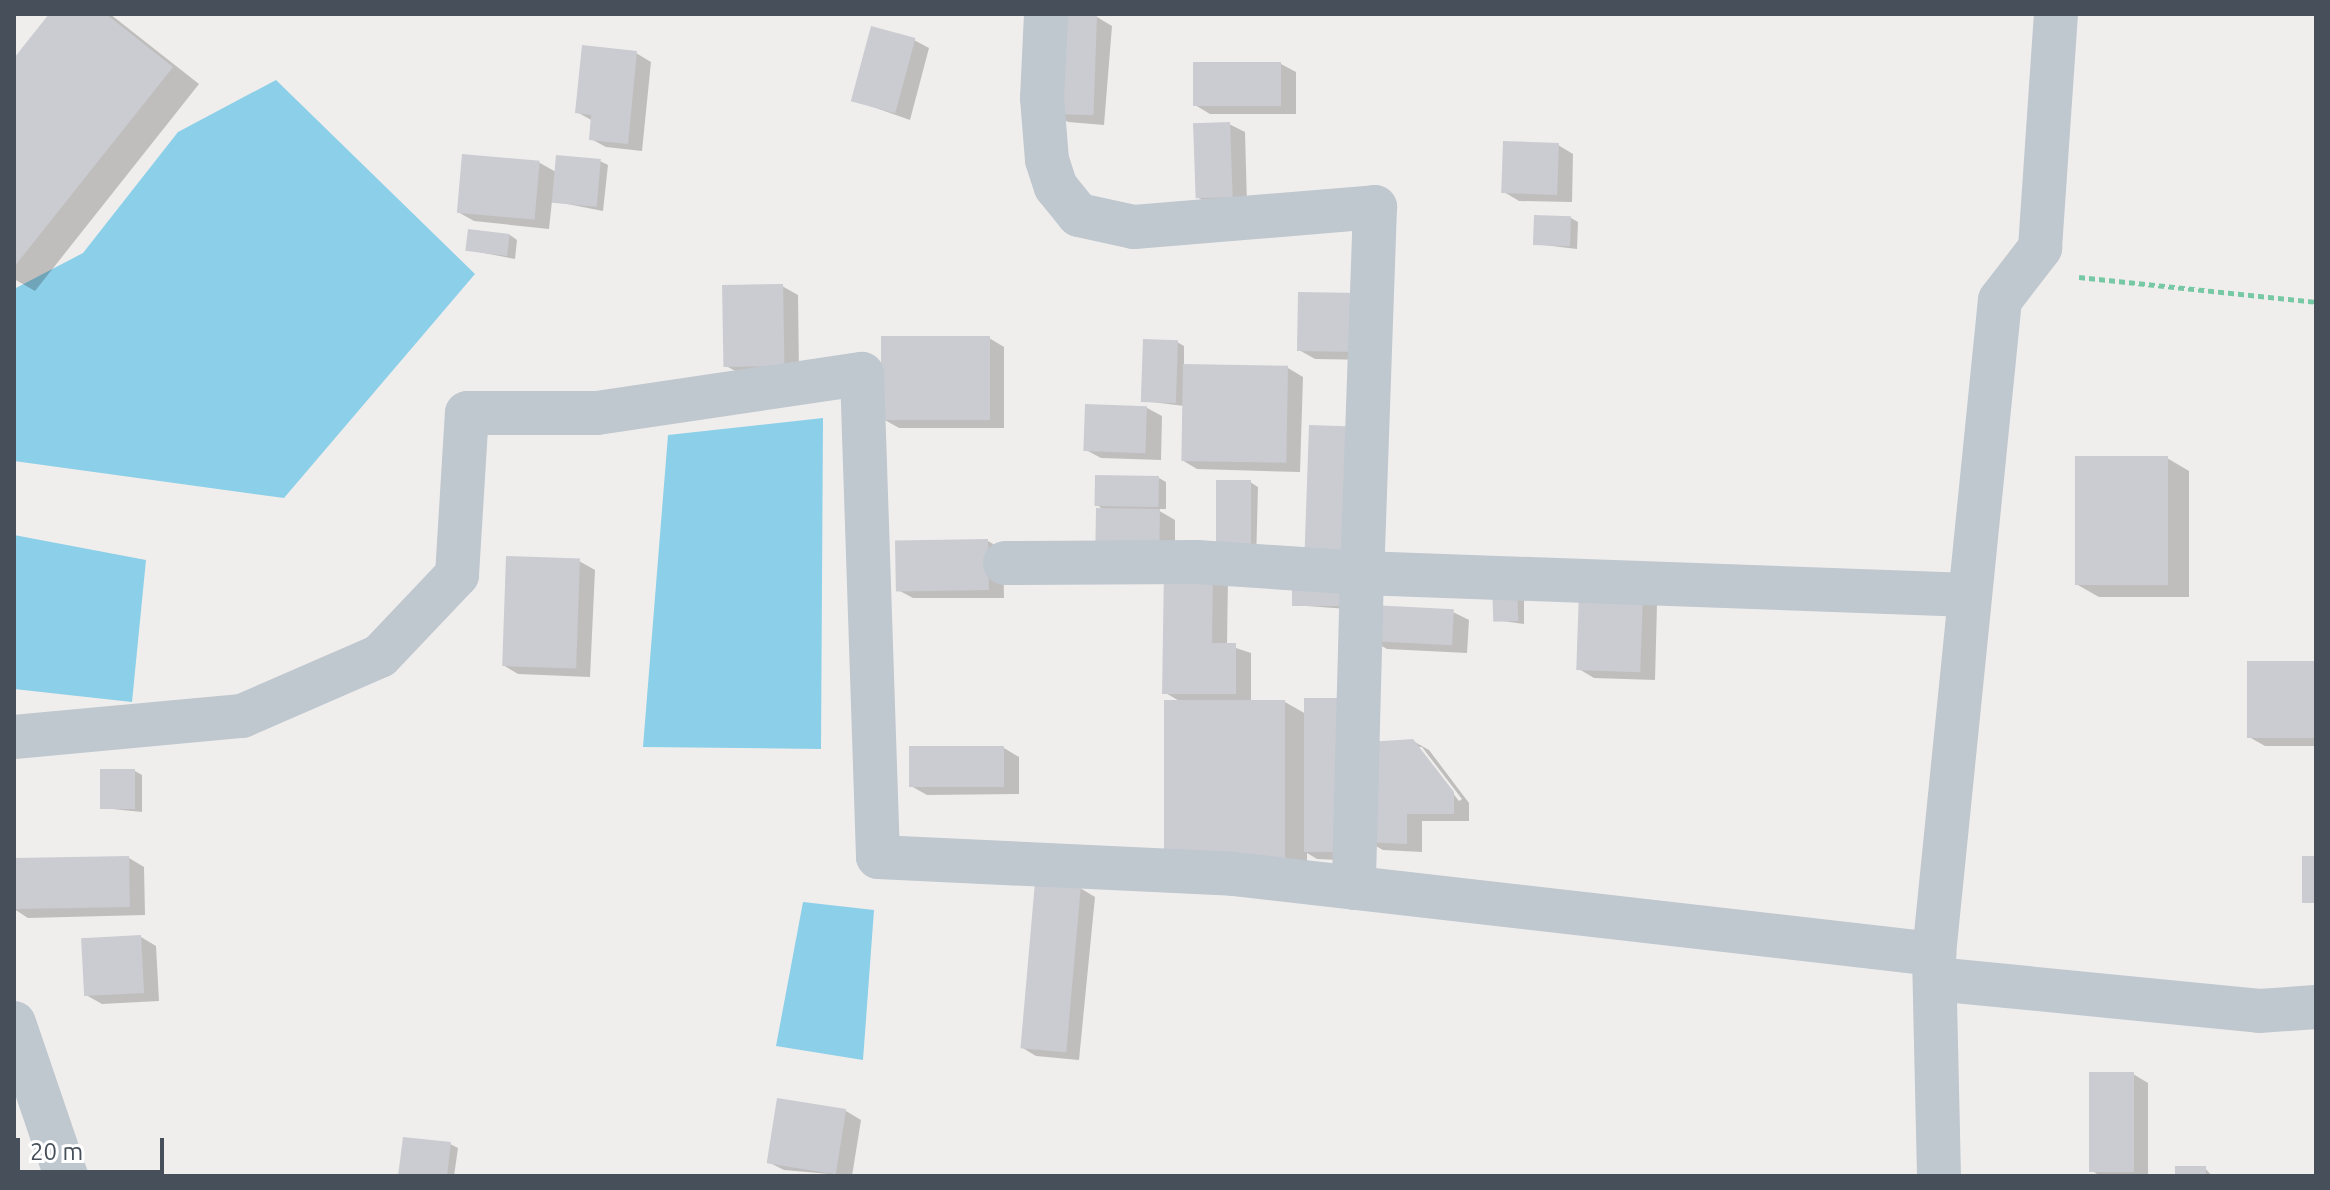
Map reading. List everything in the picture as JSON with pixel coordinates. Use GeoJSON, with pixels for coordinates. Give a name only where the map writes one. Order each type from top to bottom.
{"type":"FeatureCollection","features":[{"type":"Feature","properties":{"kind":"street"},"geometry":{"type":"LineString","coordinates":[[1046,14],[1042,98],[1047,160],[1056,187],[1079,215],[1134,227],[1375,207],[1354,888]]}},
{"type":"Feature","properties":{"kind":"street"},"geometry":{"type":"LineString","coordinates":[[1939,1176],[1935,967],[1970,595],[2000,300],[2040,248],[2056,14]]}},
{"type":"Feature","properties":{"kind":"street"},"geometry":{"type":"LineString","coordinates":[[14,737],[242,716],[380,656],[457,575],[467,413],[597,413],[862,374],[878,857],[1233,874],[2259,1011],[2316,1007]]}},
{"type":"Feature","properties":{"kind":"street"},"geometry":{"type":"LineString","coordinates":[[1005,563],[1197,562],[1362,573],[1970,595]]}},
{"type":"Feature","properties":{"kind":"street"},"geometry":{"type":"LineString","coordinates":[[14,1023],[66,1176]]}},
{"type":"Feature","properties":{"kind":"path"},"geometry":{"type":"LineString","coordinates":[[2022,271],[2316,302]]}},
{"type":"Feature","properties":{"kind":"water"},"geometry":{"type":"Polygon","coordinates":[[[276,80],[475,274],[284,498],[14,461],[14,289],[83,253],[178,132],[276,80]]]}},
{"type":"Feature","properties":{"kind":"water"},"geometry":{"type":"Polygon","coordinates":[[[823,418],[821,749],[643,747],[668,435],[823,418]]]}},
{"type":"Feature","properties":{"kind":"water"},"geometry":{"type":"Polygon","coordinates":[[[14,535],[146,560],[132,702],[14,689],[14,535]]]}},
{"type":"Feature","properties":{"kind":"water"},"geometry":{"type":"Polygon","coordinates":[[[803,902],[874,910],[863,1060],[776,1046],[803,902]]]}},
{"type":"Feature","properties":{"kind":"building"},"geometry":{"type":"Polygon","coordinates":[[[49,14],[106,14],[173,67],[14,267],[14,58],[49,14]]]}},
{"type":"Feature","properties":{"kind":"building"},"geometry":{"type":"Polygon","coordinates":[[[1059,14],[1097,15],[1093,115],[1056,114],[1059,14]]]}},
{"type":"Feature","properties":{"kind":"building"},"geometry":{"type":"Polygon","coordinates":[[[871,26],[915,38],[895,113],[851,101],[871,26]]]}},
{"type":"Feature","properties":{"kind":"building"},"geometry":{"type":"Polygon","coordinates":[[[582,45],[637,51],[628,144],[589,140],[591,115],[575,113],[582,45]]]}},
{"type":"Feature","properties":{"kind":"building"},"geometry":{"type":"Polygon","coordinates":[[[1193,62],[1281,62],[1281,106],[1193,106],[1193,62]]]}},
{"type":"Feature","properties":{"kind":"building"},"geometry":{"type":"Polygon","coordinates":[[[1230,122],[1233,197],[1196,198],[1193,123],[1230,122]]]}},
{"type":"Feature","properties":{"kind":"building"},"geometry":{"type":"Polygon","coordinates":[[[1503,141],[1559,143],[1557,195],[1501,193],[1503,141]]]}},
{"type":"Feature","properties":{"kind":"building"},"geometry":{"type":"Polygon","coordinates":[[[462,154],[540,161],[535,220],[457,213],[462,154]]]}},
{"type":"Feature","properties":{"kind":"building"},"geometry":{"type":"Polygon","coordinates":[[[556,155],[601,159],[597,207],[552,203],[556,155]]]}},
{"type":"Feature","properties":{"kind":"building"},"geometry":{"type":"Polygon","coordinates":[[[1534,215],[1571,216],[1570,246],[1533,245],[1534,215]]]}},
{"type":"Feature","properties":{"kind":"building"},"geometry":{"type":"Polygon","coordinates":[[[468,229],[510,234],[507,256],[465,251],[468,229]]]}},
{"type":"Feature","properties":{"kind":"building"},"geometry":{"type":"Polygon","coordinates":[[[783,284],[784,366],[723,367],[722,285],[783,284]]]}},
{"type":"Feature","properties":{"kind":"building"},"geometry":{"type":"Polygon","coordinates":[[[1298,292],[1362,293],[1361,352],[1297,351],[1298,292]]]}},
{"type":"Feature","properties":{"kind":"building"},"geometry":{"type":"Polygon","coordinates":[[[881,336],[990,336],[990,420],[881,420],[881,336]]]}},
{"type":"Feature","properties":{"kind":"building"},"geometry":{"type":"Polygon","coordinates":[[[1143,339],[1178,340],[1176,403],[1141,402],[1143,339]]]}},
{"type":"Feature","properties":{"kind":"building"},"geometry":{"type":"Polygon","coordinates":[[[1183,364],[1288,366],[1286,463],[1181,461],[1183,364]]]}},
{"type":"Feature","properties":{"kind":"building"},"geometry":{"type":"Polygon","coordinates":[[[1085,404],[1147,406],[1145,453],[1083,451],[1085,404]]]}},
{"type":"Feature","properties":{"kind":"building"},"geometry":{"type":"Polygon","coordinates":[[[1309,425],[1362,427],[1357,557],[1304,555],[1309,425]]]}},
{"type":"Feature","properties":{"kind":"building"},"geometry":{"type":"Polygon","coordinates":[[[2075,456],[2168,456],[2168,585],[2075,585],[2075,456]]]}},
{"type":"Feature","properties":{"kind":"building"},"geometry":{"type":"Polygon","coordinates":[[[1095,475],[1159,476],[1158,507],[1094,506],[1095,475]]]}},
{"type":"Feature","properties":{"kind":"building"},"geometry":{"type":"Polygon","coordinates":[[[1216,480],[1251,480],[1251,559],[1216,559],[1216,480]]]}},
{"type":"Feature","properties":{"kind":"building"},"geometry":{"type":"Polygon","coordinates":[[[1096,508],[1160,509],[1159,554],[1095,553],[1096,508]]]}},
{"type":"Feature","properties":{"kind":"building"},"geometry":{"type":"Polygon","coordinates":[[[988,539],[989,590],[896,592],[895,541],[988,539]]]}},
{"type":"Feature","properties":{"kind":"building"},"geometry":{"type":"Polygon","coordinates":[[[506,556],[580,559],[576,669],[502,666],[506,556]]]}},
{"type":"Feature","properties":{"kind":"building"},"geometry":{"type":"Polygon","coordinates":[[[1164,568],[1213,568],[1212,643],[1236,643],[1236,694],[1162,694],[1164,568]]]}},
{"type":"Feature","properties":{"kind":"building"},"geometry":{"type":"Polygon","coordinates":[[[1292,573],[1354,573],[1354,606],[1292,606],[1292,573]]]}},
{"type":"Feature","properties":{"kind":"building"},"geometry":{"type":"Polygon","coordinates":[[[1517,584],[1518,621],[1493,622],[1492,585],[1517,584]]]}},
{"type":"Feature","properties":{"kind":"building"},"geometry":{"type":"Polygon","coordinates":[[[1579,591],[1643,593],[1640,672],[1576,670],[1579,591]]]}},
{"type":"Feature","properties":{"kind":"building"},"geometry":{"type":"Polygon","coordinates":[[[1371,605],[1454,609],[1452,645],[1369,641],[1371,605]]]}},
{"type":"Feature","properties":{"kind":"building"},"geometry":{"type":"Polygon","coordinates":[[[2247,661],[2316,661],[2316,738],[2247,738],[2247,661]]]}},
{"type":"Feature","properties":{"kind":"building"},"geometry":{"type":"Polygon","coordinates":[[[1304,698],[1350,698],[1350,852],[1304,852],[1304,698]]]}},
{"type":"Feature","properties":{"kind":"building"},"geometry":{"type":"Polygon","coordinates":[[[1164,700],[1285,700],[1285,864],[1164,864],[1164,700]]]}},
{"type":"Feature","properties":{"kind":"building"},"geometry":{"type":"Polygon","coordinates":[[[1413,739],[1454,792],[1454,814],[1407,814],[1407,844],[1365,842],[1368,742],[1413,739]]]}},
{"type":"Feature","properties":{"kind":"building"},"geometry":{"type":"Polygon","coordinates":[[[909,746],[1004,746],[1004,787],[909,787],[909,746]]]}},
{"type":"Feature","properties":{"kind":"building"},"geometry":{"type":"Polygon","coordinates":[[[100,769],[135,769],[135,809],[100,809],[100,769]]]}},
{"type":"Feature","properties":{"kind":"building"},"geometry":{"type":"Polygon","coordinates":[[[129,856],[130,907],[15,909],[14,858],[129,856]]]}},
{"type":"Feature","properties":{"kind":"building"},"geometry":{"type":"Polygon","coordinates":[[[2302,856],[2316,856],[2316,903],[2302,903],[2302,856]]]}},
{"type":"Feature","properties":{"kind":"building"},"geometry":{"type":"Polygon","coordinates":[[[1035,882],[1081,886],[1066,1052],[1020,1048],[1035,882]]]}},
{"type":"Feature","properties":{"kind":"building"},"geometry":{"type":"Polygon","coordinates":[[[141,935],[144,993],[84,996],[81,938],[141,935]]]}},
{"type":"Feature","properties":{"kind":"building"},"geometry":{"type":"Polygon","coordinates":[[[2089,1072],[2134,1072],[2134,1172],[2089,1172],[2089,1072]]]}},
{"type":"Feature","properties":{"kind":"building"},"geometry":{"type":"Polygon","coordinates":[[[777,1098],[846,1109],[836,1174],[767,1163],[777,1098]]]}},
{"type":"Feature","properties":{"kind":"building"},"geometry":{"type":"Polygon","coordinates":[[[403,1137],[451,1142],[447,1176],[398,1176],[403,1137]]]}},
{"type":"Feature","properties":{"kind":"building"},"geometry":{"type":"Polygon","coordinates":[[[2175,1166],[2206,1166],[2206,1176],[2175,1176],[2175,1166]]]}}]}
